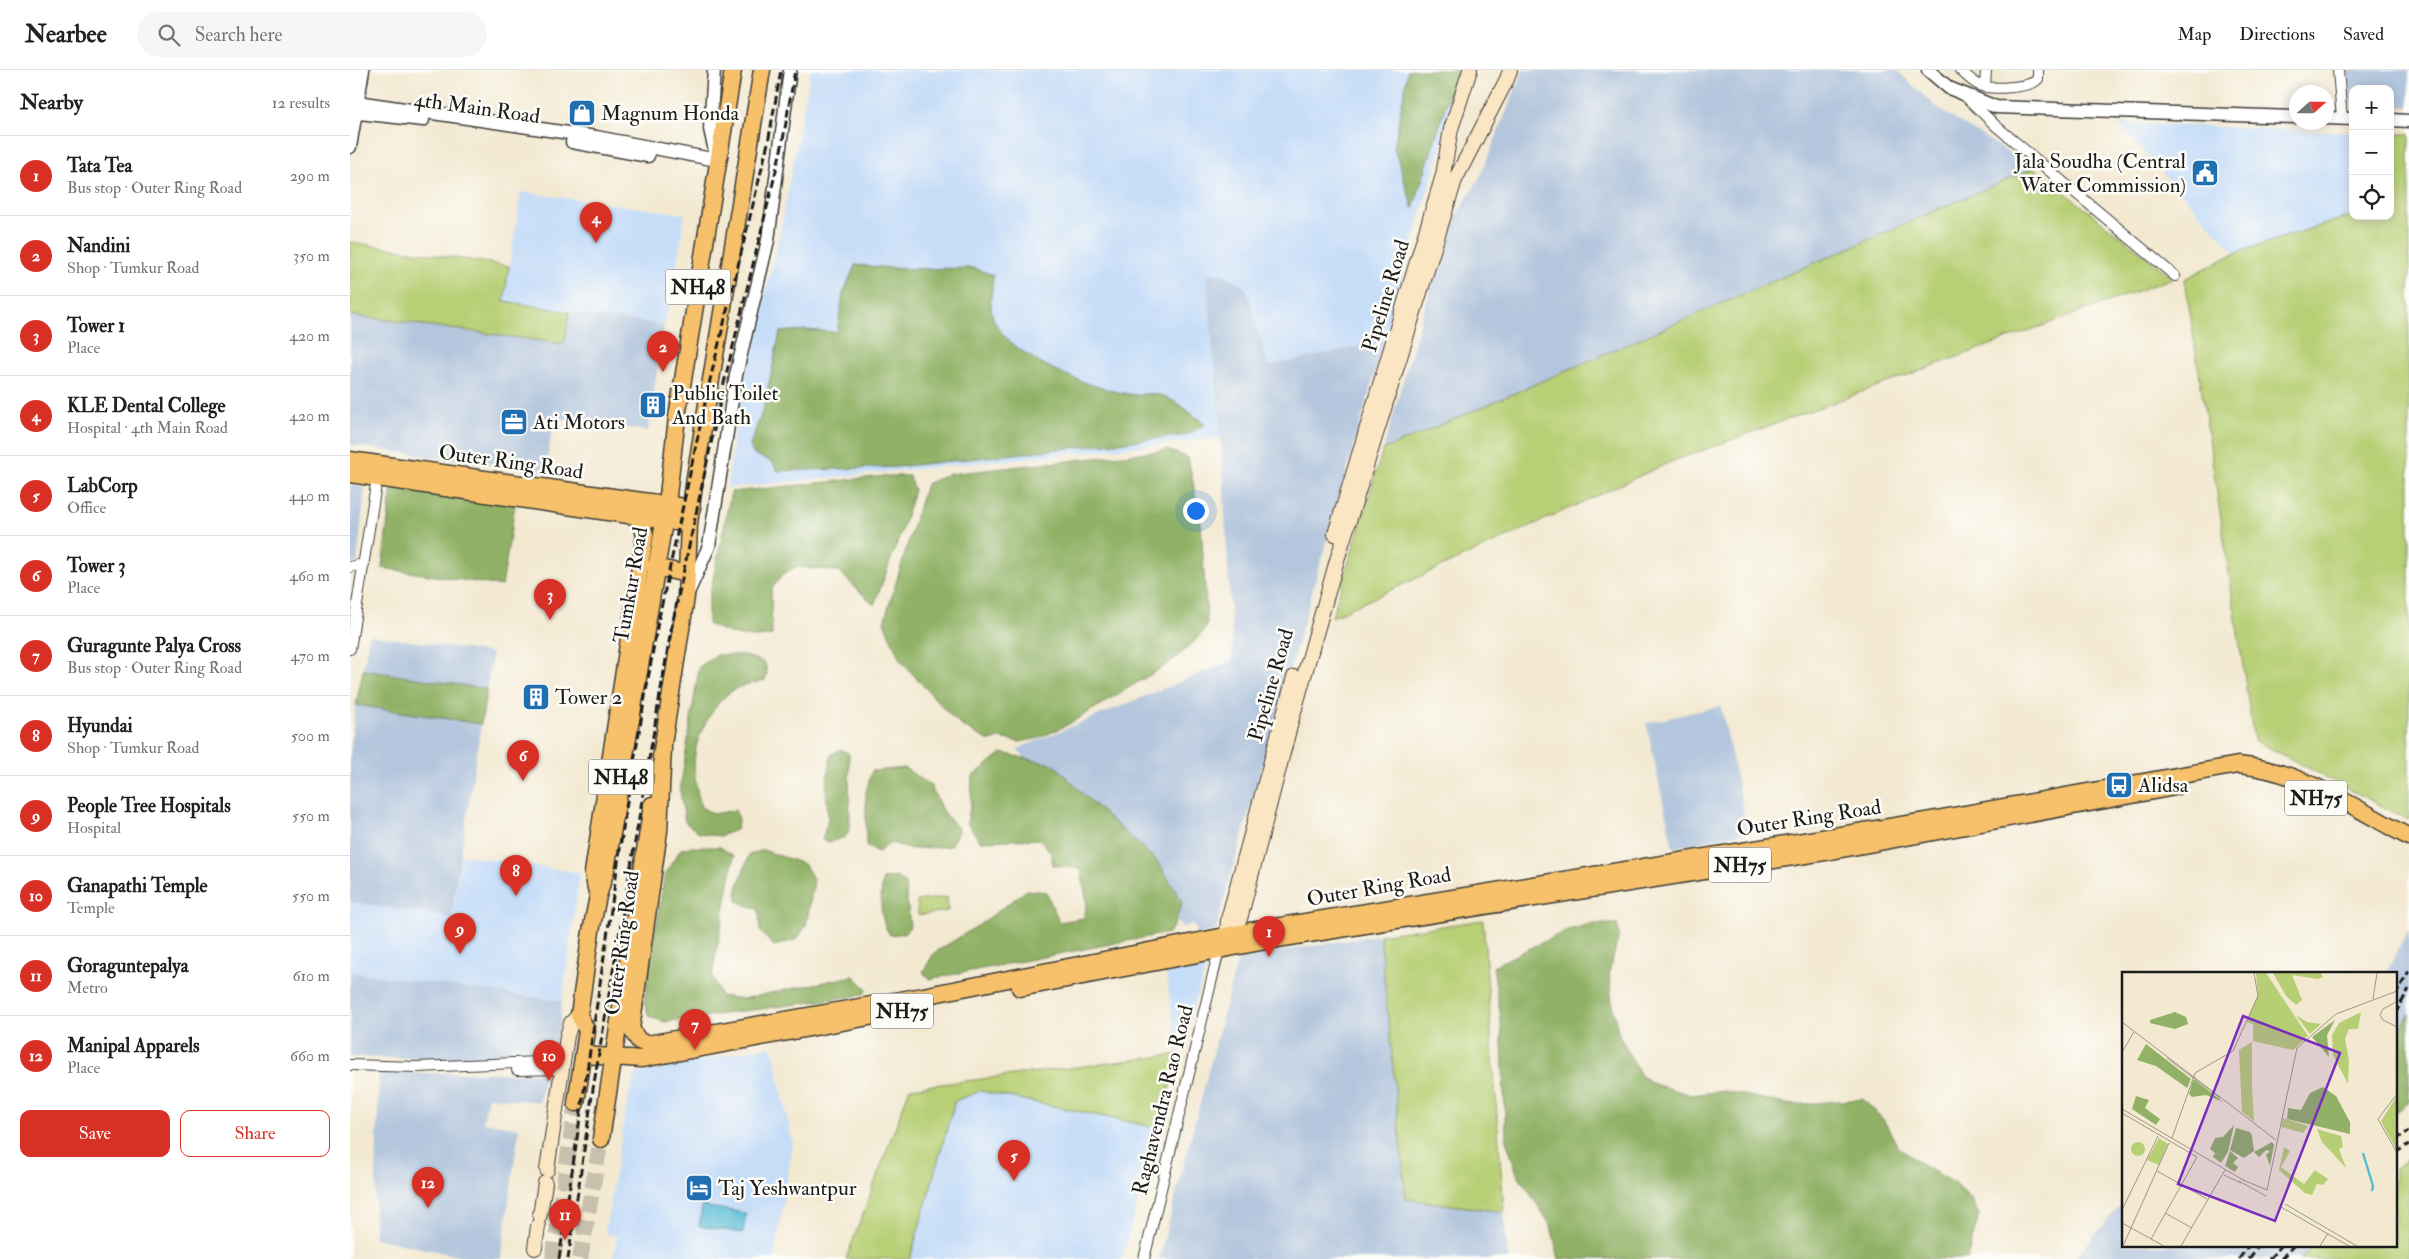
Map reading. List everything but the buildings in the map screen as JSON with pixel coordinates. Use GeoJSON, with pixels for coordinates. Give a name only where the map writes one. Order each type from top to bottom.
{"type":"FeatureCollection","features":[{"type":"Feature","properties":{"kind":"highway","name":"Tumkur Road"},"geometry":{"type":"LineString","coordinates":[[576,1103],[588,1031],[579,1015],[598,896],[606,870],[665,512],[677,416],[733,70]]}},
{"type":"Feature","properties":{"kind":"highway","name":"NH48"},"geometry":{"type":"LineString","coordinates":[[601,1139],[647,832],[663,747],[686,597],[689,524],[762,70]]}},
{"type":"Feature","properties":{"kind":"highway","name":"Outer Ring Road"},"geometry":{"type":"LineString","coordinates":[[350,460],[535,488],[665,512]]}},
{"type":"Feature","properties":{"kind":"highway","name":"Outer Ring Road"},"geometry":{"type":"LineString","coordinates":[[350,474],[638,516],[665,512]]}},
{"type":"Feature","properties":{"kind":"highway"},"geometry":{"type":"LineString","coordinates":[[665,512],[692,508]]}},
{"type":"Feature","properties":{"kind":"highway"},"geometry":{"type":"LineString","coordinates":[[665,512],[689,524]]}},
{"type":"Feature","properties":{"kind":"highway"},"geometry":{"type":"LineString","coordinates":[[598,896],[593,873],[645,534],[638,516]]}},
{"type":"Feature","properties":{"kind":"highway"},"geometry":{"type":"LineString","coordinates":[[655,567],[687,574]]}},
{"type":"Feature","properties":{"kind":"highway","name":"Outer Ring Road"},"geometry":{"type":"LineString","coordinates":[[663,747],[659,831],[631,1029],[639,1041],[647,1044],[1223,942]]}},
{"type":"Feature","properties":{"kind":"highway","name":"Outer Ring Road"},"geometry":{"type":"LineString","coordinates":[[584,1055],[642,1059],[695,1050],[1223,942],[1519,885],[1926,821],[2238,765],[2259,767],[2291,775],[2312,784],[2409,848]]}},
{"type":"Feature","properties":{"kind":"highway","name":"Outer Ring Road"},"geometry":{"type":"LineString","coordinates":[[2372,823],[2409,837]]}},
{"type":"Feature","properties":{"kind":"main road","name":"Pipeline Road"},"geometry":{"type":"LineString","coordinates":[[1223,942],[1240,919],[1243,884],[1329,553],[1443,175],[1451,129],[1470,70]]}},
{"type":"Feature","properties":{"kind":"main road","name":"Pipeline Road"},"geometry":{"type":"LineString","coordinates":[[1243,884],[1337,560],[1455,180],[1510,70]]}},
{"type":"Feature","properties":{"kind":"main road"},"geometry":{"type":"LineString","coordinates":[[535,1248],[563,1065],[571,1024],[579,1015]]}},
{"type":"Feature","properties":{"kind":"street"},"geometry":{"type":"LineString","coordinates":[[350,92],[353,70]]}},
{"type":"Feature","properties":{"kind":"street"},"geometry":{"type":"LineString","coordinates":[[350,147],[354,107],[363,70]]}},
{"type":"Feature","properties":{"kind":"street"},"geometry":{"type":"LineString","coordinates":[[714,70],[710,129],[717,164]]}},
{"type":"Feature","properties":{"kind":"street"},"geometry":{"type":"LineString","coordinates":[[686,597],[709,546],[736,374],[768,240],[790,70]]}},
{"type":"Feature","properties":{"kind":"street"},"geometry":{"type":"LineString","coordinates":[[1928,70],[1949,88],[1996,108],[2289,117]]}},
{"type":"Feature","properties":{"kind":"street"},"geometry":{"type":"LineString","coordinates":[[1960,70],[1974,82],[1985,87],[2032,84],[2038,79],[2038,70]]}},
{"type":"Feature","properties":{"kind":"street"},"geometry":{"type":"LineString","coordinates":[[1985,87],[1986,70]]}},
{"type":"Feature","properties":{"kind":"street"},"geometry":{"type":"LineString","coordinates":[[2334,118],[2348,119],[2338,70]]}},
{"type":"Feature","properties":{"kind":"street"},"geometry":{"type":"LineString","coordinates":[[1965,95],[1996,126],[2175,276]]}},
{"type":"Feature","properties":{"kind":"street","name":"4th Main Road"},"geometry":{"type":"LineString","coordinates":[[354,107],[717,164]]}},
{"type":"Feature","properties":{"kind":"street"},"geometry":{"type":"LineString","coordinates":[[2394,120],[2409,121]]}},
{"type":"Feature","properties":{"kind":"street"},"geometry":{"type":"LineString","coordinates":[[350,649],[377,478]]}},
{"type":"Feature","properties":{"kind":"street"},"geometry":{"type":"LineString","coordinates":[[350,567],[364,564]]}},
{"type":"Feature","properties":{"kind":"street","name":"Raghavendra Rao Road"},"geometry":{"type":"LineString","coordinates":[[1144,1259],[1223,942]]}},
{"type":"Feature","properties":{"kind":"street"},"geometry":{"type":"LineString","coordinates":[[350,1065],[416,1067],[431,1070],[563,1065]]}},
{"type":"Feature","properties":{"kind":"shaded area"},"geometry":{"type":"Polygon","coordinates":[[[811,70],[1463,70],[1384,341],[1268,366],[1247,289],[1206,273],[1221,438],[727,488],[738,406],[778,241],[811,70]]]}},
{"type":"Feature","properties":{"kind":"shaded area"},"geometry":{"type":"Polygon","coordinates":[[[1523,70],[1896,70],[1940,110],[2034,168],[1383,450],[1447,231],[1480,177],[1523,70]]]}},
{"type":"Feature","properties":{"kind":"shaded area"},"geometry":{"type":"Polygon","coordinates":[[[2347,70],[2409,70],[2409,107],[2394,106],[2394,85],[2349,85],[2349,87],[2347,70]]]}},
{"type":"Feature","properties":{"kind":"shaded area"},"geometry":{"type":"Polygon","coordinates":[[[2118,123],[2349,132],[2349,216],[2235,253],[2118,123]]]}},
{"type":"Feature","properties":{"kind":"shaded area"},"geometry":{"type":"Polygon","coordinates":[[[521,192],[685,214],[671,300],[664,325],[504,301],[521,192]]]}},
{"type":"Feature","properties":{"kind":"shaded area"},"geometry":{"type":"Polygon","coordinates":[[[1206,273],[1224,274],[1247,289],[1268,366],[1384,341],[1215,931],[1195,935],[1196,929],[1192,924],[1183,927],[1017,749],[1233,660],[1221,438],[1206,273]]]}},
{"type":"Feature","properties":{"kind":"shaded area"},"geometry":{"type":"Polygon","coordinates":[[[569,312],[664,325],[648,431],[554,418],[545,473],[537,470],[350,445],[350,315],[563,344],[569,312]]]}},
{"type":"Feature","properties":{"kind":"shaded area"},"geometry":{"type":"Polygon","coordinates":[[[350,485],[365,488],[357,563],[350,564],[350,485]]]}},
{"type":"Feature","properties":{"kind":"shaded area"},"geometry":{"type":"Polygon","coordinates":[[[369,635],[492,653],[487,689],[363,670],[369,635]]]}},
{"type":"Feature","properties":{"kind":"shaded area"},"geometry":{"type":"Polygon","coordinates":[[[356,705],[481,724],[451,918],[350,902],[350,752],[356,705]]]}},
{"type":"Feature","properties":{"kind":"shaded area"},"geometry":{"type":"Polygon","coordinates":[[[1721,706],[1748,832],[1673,848],[1646,723],[1721,706]]]}},
{"type":"Feature","properties":{"kind":"shaded area"},"geometry":{"type":"Polygon","coordinates":[[[462,855],[580,873],[562,1001],[350,972],[350,902],[451,918],[462,855]]]}},
{"type":"Feature","properties":{"kind":"shaded area"},"geometry":{"type":"Polygon","coordinates":[[[2409,929],[2409,1014],[2396,1038],[2396,972],[2387,972],[2409,929]]]}},
{"type":"Feature","properties":{"kind":"shaded area"},"geometry":{"type":"Polygon","coordinates":[[[1380,935],[1406,1199],[1504,1212],[1508,1259],[1159,1259],[1238,958],[1380,935]]]}},
{"type":"Feature","properties":{"kind":"shaded area"},"geometry":{"type":"Polygon","coordinates":[[[1207,965],[1179,1054],[1122,1259],[846,1259],[910,1088],[1178,1054],[1166,972],[1207,965]]]}},
{"type":"Feature","properties":{"kind":"shaded area"},"geometry":{"type":"Polygon","coordinates":[[[350,972],[562,1001],[557,1052],[456,1059],[350,1057],[350,972]]]}},
{"type":"Feature","properties":{"kind":"shaded area","name":"Taj Yeshwantpur"},"geometry":{"type":"Polygon","coordinates":[[[772,1046],[793,1144],[774,1259],[613,1259],[617,1236],[605,1233],[627,1103],[635,1074],[772,1046]]]}},
{"type":"Feature","properties":{"kind":"shaded area"},"geometry":{"type":"Polygon","coordinates":[[[379,1073],[545,1073],[539,1102],[488,1097],[483,1122],[519,1128],[501,1259],[473,1259],[374,1238],[379,1073]]]}},
{"type":"Feature","properties":{"kind":"shaded area"},"geometry":{"type":"Polygon","coordinates":[[[2122,1203],[2122,1246],[2312,1246],[2301,1259],[2074,1259],[2122,1203]]]}},
{"type":"Feature","properties":{"kind":"green space"},"geometry":{"type":"Polygon","coordinates":[[[1408,70],[1457,70],[1413,209],[1394,148],[1408,70]]]}},
{"type":"Feature","properties":{"kind":"green space"},"geometry":{"type":"Polygon","coordinates":[[[2394,134],[2409,134],[2409,820],[2254,740],[2185,279],[2235,253],[2349,216],[2349,220],[2394,220],[2394,134]]]}},
{"type":"Feature","properties":{"kind":"green space"},"geometry":{"type":"Polygon","coordinates":[[[2034,168],[2173,278],[1668,463],[1332,617],[1383,450],[2034,168]]]}},
{"type":"Feature","properties":{"kind":"green space"},"geometry":{"type":"Polygon","coordinates":[[[350,242],[509,266],[504,301],[569,312],[564,344],[350,315],[350,242]]]}},
{"type":"Feature","properties":{"kind":"green space"},"geometry":{"type":"Polygon","coordinates":[[[855,265],[905,269],[974,268],[993,275],[992,314],[999,329],[1012,343],[1030,356],[1050,368],[1093,385],[1129,394],[1156,394],[1166,397],[1205,424],[1187,435],[896,467],[778,471],[771,461],[753,454],[750,445],[764,407],[780,332],[805,330],[837,332],[843,294],[855,265]]]}},
{"type":"Feature","properties":{"kind":"green space"},"geometry":{"type":"Polygon","coordinates":[[[1168,450],[1188,458],[1201,524],[1207,622],[1204,631],[1191,645],[1168,664],[1067,725],[1039,738],[1020,742],[1000,738],[990,741],[963,727],[900,660],[884,622],[926,484],[949,474],[1168,450]]]}},
{"type":"Feature","properties":{"kind":"green space"},"geometry":{"type":"Polygon","coordinates":[[[885,476],[909,476],[914,490],[903,527],[874,605],[838,571],[796,567],[783,574],[771,590],[772,635],[740,636],[708,624],[708,604],[731,492],[885,476]]]}},
{"type":"Feature","properties":{"kind":"green space"},"geometry":{"type":"Polygon","coordinates":[[[392,487],[515,505],[502,586],[382,568],[392,487]]]}},
{"type":"Feature","properties":{"kind":"green space"},"geometry":{"type":"Polygon","coordinates":[[[717,655],[744,655],[765,663],[767,673],[765,680],[739,687],[723,698],[705,723],[696,746],[694,769],[701,807],[714,814],[735,810],[739,819],[736,830],[720,836],[699,833],[685,822],[680,791],[699,667],[717,655]]]}},
{"type":"Feature","properties":{"kind":"green space"},"geometry":{"type":"Polygon","coordinates":[[[363,670],[487,689],[481,724],[356,705],[363,670]]]}},
{"type":"Feature","properties":{"kind":"green space"},"geometry":{"type":"Polygon","coordinates":[[[841,749],[849,754],[850,829],[845,837],[830,842],[822,840],[828,820],[826,787],[831,755],[841,749]]]}},
{"type":"Feature","properties":{"kind":"green space"},"geometry":{"type":"Polygon","coordinates":[[[1002,753],[1055,765],[1087,798],[1158,862],[1182,902],[1173,927],[1168,933],[929,979],[923,972],[934,953],[982,923],[1027,890],[1046,892],[1059,922],[1084,918],[1087,903],[1081,869],[1053,865],[1051,853],[1040,839],[980,841],[967,823],[971,802],[972,777],[1002,753]]]}},
{"type":"Feature","properties":{"kind":"green space"},"geometry":{"type":"Polygon","coordinates":[[[905,768],[930,785],[943,812],[959,829],[951,846],[912,849],[891,843],[878,852],[866,846],[866,791],[872,771],[905,768]]]}},
{"type":"Feature","properties":{"kind":"green space"},"geometry":{"type":"Polygon","coordinates":[[[690,847],[720,847],[734,856],[712,976],[721,996],[742,999],[854,976],[867,989],[863,995],[664,1022],[649,1016],[644,1002],[665,873],[681,849],[690,847]]]}},
{"type":"Feature","properties":{"kind":"green space"},"geometry":{"type":"Polygon","coordinates":[[[763,850],[804,864],[814,880],[806,926],[797,939],[774,946],[760,931],[759,910],[737,901],[737,888],[749,855],[763,850]]]}},
{"type":"Feature","properties":{"kind":"green space"},"geometry":{"type":"Polygon","coordinates":[[[896,877],[905,883],[910,926],[905,933],[890,935],[882,915],[882,886],[883,879],[896,877]]]}},
{"type":"Feature","properties":{"kind":"green space"},"geometry":{"type":"Polygon","coordinates":[[[947,897],[948,911],[918,915],[917,901],[947,897]]]}},
{"type":"Feature","properties":{"kind":"green space"},"geometry":{"type":"Polygon","coordinates":[[[1483,920],[1504,1212],[1406,1199],[1380,935],[1483,920]]]}},
{"type":"Feature","properties":{"kind":"green space"},"geometry":{"type":"Polygon","coordinates":[[[1590,924],[1617,924],[1619,935],[1609,973],[1612,1004],[1619,1035],[1641,1076],[1654,1084],[1691,1095],[1724,1091],[1791,1105],[1863,1099],[1883,1119],[1898,1147],[1924,1166],[1953,1182],[1971,1199],[1979,1215],[1967,1259],[1559,1259],[1551,1226],[1517,1173],[1506,1140],[1501,1020],[1493,966],[1568,930],[1590,924]]]}},
{"type":"Feature","properties":{"kind":"green space"},"geometry":{"type":"Polygon","coordinates":[[[2409,1014],[2409,1102],[2396,1111],[2396,1038],[2409,1014]]]}},
{"type":"Feature","properties":{"kind":"green space"},"geometry":{"type":"Polygon","coordinates":[[[1179,1054],[1158,1128],[980,1091],[955,1101],[910,1259],[846,1259],[910,1088],[1179,1054]]]}},
{"type":"Feature","properties":{"kind":"green space"},"geometry":{"type":"Polygon","coordinates":[[[2409,1158],[2409,1259],[2301,1259],[2312,1246],[2396,1246],[2396,1167],[2409,1158]]]}},
{"type":"Feature","properties":{"kind":"water"},"geometry":{"type":"Polygon","coordinates":[[[702,1206],[746,1213],[743,1233],[699,1226],[702,1206]]]}},
{"type":"Feature","properties":{"kind":"tunnel"},"geometry":{"type":"LineString","coordinates":[[553,1259],[576,1103]]}},
{"type":"Feature","properties":{"kind":"tunnel"},"geometry":{"type":"LineString","coordinates":[[580,1259],[601,1139]]}},
{"type":"Feature","properties":{"kind":"railway"},"geometry":{"type":"LineString","coordinates":[[559,1259],[627,802],[657,627],[710,380],[768,143],[781,70]]}},
{"type":"Feature","properties":{"kind":"railway"},"geometry":{"type":"LineString","coordinates":[[568,1259],[593,1089],[671,630],[724,383],[782,146],[795,70]]}},
{"type":"Feature","properties":{"kind":"railway"},"geometry":{"type":"LineString","coordinates":[[2396,994],[2409,971]]}},
{"type":"Feature","properties":{"kind":"railway"},"geometry":{"type":"LineString","coordinates":[[2396,1012],[2409,989]]}},
{"type":"Feature","properties":{"kind":"railway"},"geometry":{"type":"LineString","coordinates":[[2396,1139],[2409,1131]]}},
{"type":"Feature","properties":{"kind":"railway"},"geometry":{"type":"LineString","coordinates":[[2396,1152],[2409,1144]]}},
{"type":"Feature","properties":{"kind":"railway"},"geometry":{"type":"LineString","coordinates":[[2239,1259],[2248,1246]]}},
{"type":"Feature","properties":{"kind":"railway"},"geometry":{"type":"LineString","coordinates":[[2249,1259],[2258,1246]]}},
{"type":"Feature","properties":{"kind":"railway"},"geometry":{"type":"LineString","coordinates":[[2269,1259],[2281,1246]]}},
{"type":"Feature","properties":{"kind":"railway"},"geometry":{"type":"LineString","coordinates":[[2281,1259],[2293,1246]]}},
{"type":"Feature","properties":{"kind":"place","name":"Magnum Honda"},"geometry":{"type":"Point","coordinates":[582,113]}},
{"type":"Feature","properties":{"kind":"place","name":"Jala Soudha (Central Water Commission)"},"geometry":{"type":"Point","coordinates":[2205,173]}},
{"type":"Feature","properties":{"kind":"place","name":"KLE Dental College"},"geometry":{"type":"Point","coordinates":[596,243]}},
{"type":"Feature","properties":{"kind":"place","name":"Nandini"},"geometry":{"type":"Point","coordinates":[663,372]}},
{"type":"Feature","properties":{"kind":"place","name":"Public Toilet And Bath"},"geometry":{"type":"Point","coordinates":[653,405]}},
{"type":"Feature","properties":{"kind":"place","name":"Ati Motors"},"geometry":{"type":"Point","coordinates":[514,422]}},
{"type":"Feature","properties":{"kind":"place","name":"Tower 1"},"geometry":{"type":"Point","coordinates":[550,620]}},
{"type":"Feature","properties":{"kind":"place","name":"Tower 2"},"geometry":{"type":"Point","coordinates":[536,697]}},
{"type":"Feature","properties":{"kind":"place","name":"Tower 3"},"geometry":{"type":"Point","coordinates":[523,781]}},
{"type":"Feature","properties":{"kind":"place","name":"Alidsa"},"geometry":{"type":"Point","coordinates":[2119,785]}},
{"type":"Feature","properties":{"kind":"place","name":"Hyundai"},"geometry":{"type":"Point","coordinates":[516,896]}},
{"type":"Feature","properties":{"kind":"place","name":"People Tree Hospitals"},"geometry":{"type":"Point","coordinates":[460,954]}},
{"type":"Feature","properties":{"kind":"place","name":"Tata Tea"},"geometry":{"type":"Point","coordinates":[1269,957]}},
{"type":"Feature","properties":{"kind":"place","name":"Guragunte Palya Cross"},"geometry":{"type":"Point","coordinates":[695,1050]}},
{"type":"Feature","properties":{"kind":"place","name":"Ganapathi Temple"},"geometry":{"type":"Point","coordinates":[549,1081]}},
{"type":"Feature","properties":{"kind":"place","name":"LabCorp"},"geometry":{"type":"Point","coordinates":[1014,1181]}},
{"type":"Feature","properties":{"kind":"place","name":"Taj Yeshwantpur"},"geometry":{"type":"Point","coordinates":[699,1188]}},
{"type":"Feature","properties":{"kind":"place","name":"Manipal Apparels"},"geometry":{"type":"Point","coordinates":[428,1208]}},
{"type":"Feature","properties":{"kind":"place","name":"Goraguntepalya"},"geometry":{"type":"Point","coordinates":[565,1240]}}]}
